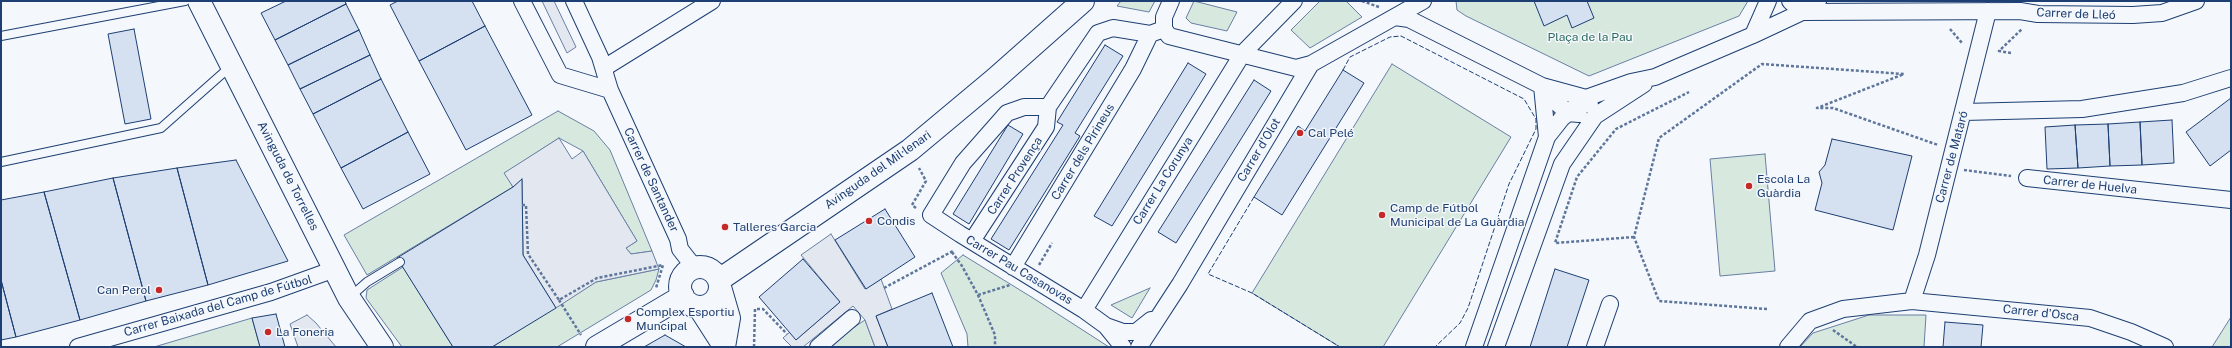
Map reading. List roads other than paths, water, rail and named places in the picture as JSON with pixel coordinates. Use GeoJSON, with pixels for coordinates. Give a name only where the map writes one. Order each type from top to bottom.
{"type":"FeatureCollection","features":[{"type":"Feature","properties":{"kind":"street","name":"Avinguda de Torrelles"},"geometry":{"type":"LineString","coordinates":[[199,1],[349,298],[382,347]]}},
{"type":"Feature","properties":{"kind":"street"},"geometry":{"type":"LineString","coordinates":[[522,1],[560,75],[610,90]]}},
{"type":"Feature","properties":{"kind":"street","name":"Carrer de Santander"},"geometry":{"type":"LineString","coordinates":[[574,1],[600,57],[610,90],[678,239],[680,249],[694,268]]}},
{"type":"Feature","properties":{"kind":"street"},"geometry":{"type":"LineString","coordinates":[[604,68],[712,1]]}},
{"type":"Feature","properties":{"kind":"street","name":"Avinguda del Mil·lenari"},"geometry":{"type":"LineString","coordinates":[[720,284],[910,150],[995,79],[1083,1]]}},
{"type":"Feature","properties":{"kind":"street","name":"Carrer dels Pirineus"},"geometry":{"type":"LineString","coordinates":[[1013,268],[1133,69],[1157,32],[1171,1]]}},
{"type":"Feature","properties":{"kind":"street","name":"Carrer La Corunya"},"geometry":{"type":"LineString","coordinates":[[1084,310],[1243,53],[1294,1]]}},
{"type":"Feature","properties":{"kind":"street"},"geometry":{"type":"LineString","coordinates":[[1048,107],[1098,33],[1113,28],[1157,32],[1243,53],[1296,68],[1311,64],[1424,1]]}},
{"type":"Feature","properties":{"kind":"street"},"geometry":{"type":"LineString","coordinates":[[1753,36],[1768,1]]}},
{"type":"Feature","properties":{"kind":"street"},"geometry":{"type":"LineString","coordinates":[[1790,1],[1802,12]]}},
{"type":"Feature","properties":{"kind":"street"},"geometry":{"type":"LineString","coordinates":[[1496,347],[1562,164],[1595,116],[1655,77],[1753,36],[1802,12],[1818,1]]}},
{"type":"Feature","properties":{"kind":"street","name":"Carrer de Lleó"},"geometry":{"type":"LineString","coordinates":[[1802,12],[1988,11],[2038,14],[2132,8],[2162,13],[2196,1]]}},
{"type":"Feature","properties":{"kind":"street","name":"Carrer de Mataró"},"geometry":{"type":"LineString","coordinates":[[1912,301],[1927,255],[1950,168],[1988,11]]}},
{"type":"Feature","properties":{"kind":"street"},"geometry":{"type":"LineString","coordinates":[[1395,17],[1409,19],[1542,86],[1586,98],[1595,116]]}},
{"type":"Feature","properties":{"kind":"street","name":"Carrer d'Olot"},"geometry":{"type":"LineString","coordinates":[[1139,347],[1180,284],[1311,64]]}},
{"type":"Feature","properties":{"kind":"street"},"geometry":{"type":"LineString","coordinates":[[1474,347],[1547,137],[1568,113],[1586,98],[1631,82],[1655,77]]}},
{"type":"Feature","properties":{"kind":"street"},"geometry":{"type":"LineString","coordinates":[[1964,112],[2082,109],[2184,93],[2231,78]]}},
{"type":"Feature","properties":{"kind":"street"},"geometry":{"type":"LineString","coordinates":[[1542,86],[1557,104],[1568,113],[1595,116]]}},
{"type":"Feature","properties":{"kind":"street"},"geometry":{"type":"LineString","coordinates":[[1542,86],[1547,137]]}},
{"type":"Feature","properties":{"kind":"street","name":"Carrer Pau Casanovas"},"geometry":{"type":"LineString","coordinates":[[1048,107],[1024,107],[1007,112],[963,163],[931,215],[1013,268],[1084,310],[1106,326],[1123,347]]}},
{"type":"Feature","properties":{"kind":"street","name":"Carrer Provença"},"geometry":{"type":"LineString","coordinates":[[966,238],[1046,127],[1048,107]]}},
{"type":"Feature","properties":{"kind":"street","name":"Carrer de Huelva"},"geometry":{"type":"LineString","coordinates":[[2027,178],[2231,199]]}},
{"type":"Feature","properties":{"kind":"street"},"geometry":{"type":"LineString","coordinates":[[705,267],[712,270],[720,284],[729,318],[724,346],[691,301],[681,282],[687,271],[694,268],[705,267]]}},
{"type":"Feature","properties":{"kind":"street","name":"Carrer Baixada del Camp de Fútbol"},"geometry":{"type":"LineString","coordinates":[[78,347],[270,292],[335,269]]}},
{"type":"Feature","properties":{"kind":"street"},"geometry":{"type":"LineString","coordinates":[[589,341],[691,301],[711,304],[716,299],[720,284]]}},
{"type":"Feature","properties":{"kind":"street","name":"Carrer d'Osca"},"geometry":{"type":"LineString","coordinates":[[1788,347],[1810,321],[1843,309],[1912,301],[2090,318],[2131,332],[2165,347]]}},
{"type":"Feature","properties":{"kind":"street"},"geometry":{"type":"LineString","coordinates":[[1595,347],[1610,304]]}},
{"type":"Feature","properties":{"kind":"street","name":"Carrer Pau Casanovas"},"geometry":{"type":"LineString","coordinates":[[1106,326],[1124,332],[1136,332],[1145,326],[1163,308]]}},
{"type":"Feature","properties":{"kind":"street"},"geometry":{"type":"LineString","coordinates":[[818,347],[852,318]]}},
{"type":"Feature","properties":{"kind":"lane"},"geometry":{"type":"LineString","coordinates":[[1,36],[184,1]]}},
{"type":"Feature","properties":{"kind":"lane"},"geometry":{"type":"LineString","coordinates":[[1,162],[161,128],[232,66]]}},
{"type":"Feature","properties":{"kind":"lane"},"geometry":{"type":"LineString","coordinates":[[349,298],[367,282],[400,262]]}},
{"type":"Feature","properties":{"kind":"place","name":"Cal Pelé"},"geometry":{"type":"Point","coordinates":[1300,133]}},
{"type":"Feature","properties":{"kind":"place","name":"Escola La Guàrdia"},"geometry":{"type":"Point","coordinates":[1749,186]}},
{"type":"Feature","properties":{"kind":"place","name":"Camp de Fútbol Municipal de La Guàrdia"},"geometry":{"type":"Point","coordinates":[1382,215]}},
{"type":"Feature","properties":{"kind":"place","name":"Condis"},"geometry":{"type":"Point","coordinates":[869,221]}},
{"type":"Feature","properties":{"kind":"place","name":"Talleres Garcia"},"geometry":{"type":"Point","coordinates":[725,227]}},
{"type":"Feature","properties":{"kind":"place","name":"Can Perol"},"geometry":{"type":"Point","coordinates":[159,290]}},
{"type":"Feature","properties":{"kind":"place","name":"Complex Esportiu Muncipal"},"geometry":{"type":"Point","coordinates":[628,319]}},
{"type":"Feature","properties":{"kind":"place","name":"La Foneria"},"geometry":{"type":"Point","coordinates":[268,332]}},
{"type":"Feature","properties":{"kind":"park label","name":"Plaça de la Pau"},"geometry":{"type":"Point","coordinates":[1590,37]}}]}
